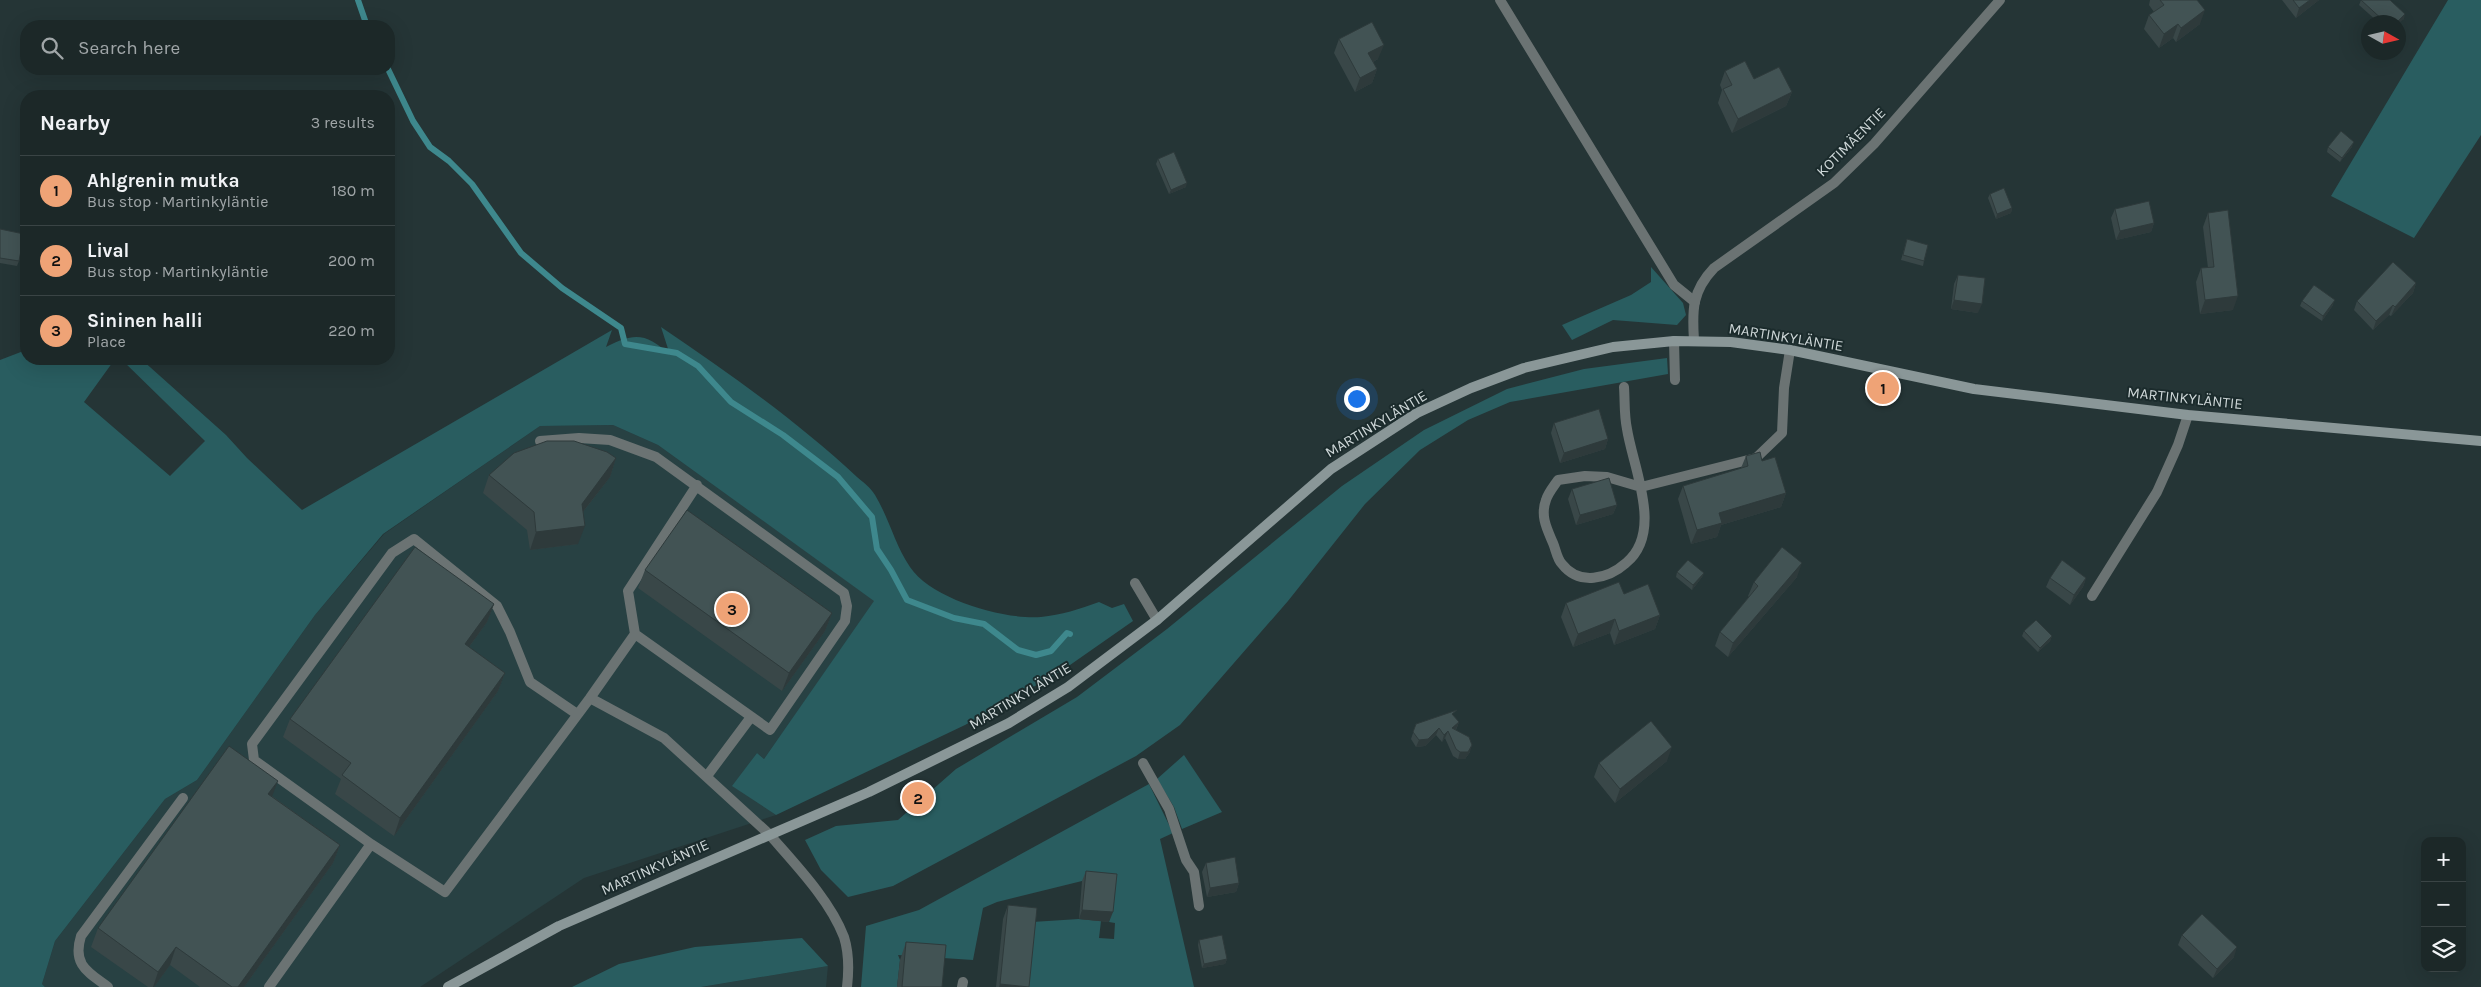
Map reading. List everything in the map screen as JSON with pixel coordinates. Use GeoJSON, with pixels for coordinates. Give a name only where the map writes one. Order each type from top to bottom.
{"type":"FeatureCollection","features":[{"type":"Feature","properties":{"kind":"street"},"geometry":{"type":"LineString","coordinates":[[1500,0],[1674,285],[1695,302]]}},
{"type":"Feature","properties":{"kind":"street","name":"KOTIMÄENTIE"},"geometry":{"type":"LineString","coordinates":[[1694,340],[1695,302],[1702,281],[1714,268],[1834,183],[1867,151],[2000,0]]}},
{"type":"Feature","properties":{"kind":"street","name":"MARTINKYLÄNTIE"},"geometry":{"type":"LineString","coordinates":[[448,987],[559,926],[869,792],[1009,723],[1068,687],[1157,620],[1331,469],[1417,413],[1471,388],[1524,368],[1612,347],[1694,340],[1731,342],[1790,350],[1974,389],[2188,415],[2481,440]]}},
{"type":"Feature","properties":{"kind":"street"},"geometry":{"type":"LineString","coordinates":[[1674,341],[1674,380]]}},
{"type":"Feature","properties":{"kind":"street"},"geometry":{"type":"LineString","coordinates":[[1624,387],[1627,428],[1641,488],[1644,533],[1638,548],[1627,563],[1606,576],[1591,579],[1573,574],[1561,564],[1545,527],[1544,512],[1546,499],[1558,480],[1585,476],[1607,477],[1641,488],[1756,458],[1782,432],[1784,388],[1790,350]]}},
{"type":"Feature","properties":{"kind":"street"},"geometry":{"type":"LineString","coordinates":[[2092,596],[2157,492],[2178,445],[2188,415]]}},
{"type":"Feature","properties":{"kind":"street"},"geometry":{"type":"LineString","coordinates":[[540,441],[579,438],[610,440],[656,457],[844,593],[847,606],[845,621],[770,730],[635,634]]}},
{"type":"Feature","properties":{"kind":"street"},"geometry":{"type":"LineString","coordinates":[[577,714],[530,682],[510,632],[497,606],[414,539],[392,552],[252,744],[254,760],[371,844],[446,892],[590,698],[635,634],[628,591],[697,486]]}},
{"type":"Feature","properties":{"kind":"street"},"geometry":{"type":"LineString","coordinates":[[1135,583],[1157,620]]}},
{"type":"Feature","properties":{"kind":"street"},"geometry":{"type":"LineString","coordinates":[[590,698],[664,738],[770,834],[807,877],[844,937],[849,966],[848,987]]}},
{"type":"Feature","properties":{"kind":"street"},"geometry":{"type":"LineString","coordinates":[[707,776],[752,717]]}},
{"type":"Feature","properties":{"kind":"street"},"geometry":{"type":"LineString","coordinates":[[1143,763],[1169,809],[1186,860],[1194,872],[1199,906]]}},
{"type":"Feature","properties":{"kind":"street"},"geometry":{"type":"LineString","coordinates":[[108,987],[82,968],[77,949],[81,936],[183,798]]}},
{"type":"Feature","properties":{"kind":"street"},"geometry":{"type":"LineString","coordinates":[[269,987],[371,844]]}},
{"type":"Feature","properties":{"kind":"shaded area"},"geometry":{"type":"Polygon","coordinates":[[[2448,0],[2481,0],[2481,135],[2414,238],[2331,196],[2448,0]]]}},
{"type":"Feature","properties":{"kind":"shaded area"},"geometry":{"type":"Polygon","coordinates":[[[1651,267],[1683,303],[1686,315],[1677,325],[1613,320],[1572,340],[1562,325],[1631,295],[1651,282],[1651,267]]]}},
{"type":"Feature","properties":{"kind":"shaded area"},"geometry":{"type":"Polygon","coordinates":[[[661,327],[787,417],[867,485],[880,504],[900,550],[910,567],[934,589],[951,598],[989,611],[1026,617],[1056,615],[1099,602],[1112,608],[1124,604],[1133,621],[1060,672],[965,725],[776,815],[732,786],[757,753],[764,759],[874,601],[658,445],[613,425],[540,426],[383,534],[315,615],[197,780],[165,799],[55,941],[42,984],[45,987],[0,987],[0,360],[20,352],[20,365],[111,365],[84,402],[170,476],[205,441],[127,365],[148,365],[226,435],[247,458],[302,510],[612,330],[606,347],[625,339],[640,337],[654,342],[670,355],[661,327]]]}},
{"type":"Feature","properties":{"kind":"shaded area"},"geometry":{"type":"Polygon","coordinates":[[[1667,358],[1668,374],[1510,402],[1468,420],[1420,450],[1365,504],[1288,601],[1180,725],[1136,756],[893,886],[848,897],[821,870],[805,840],[836,826],[898,820],[956,769],[1077,697],[1167,629],[1342,486],[1424,430],[1507,389],[1584,369],[1667,358]]]}},
{"type":"Feature","properties":{"kind":"shaded area"},"geometry":{"type":"Polygon","coordinates":[[[613,425],[658,445],[875,601],[764,759],[757,753],[733,786],[776,815],[584,878],[420,987],[45,987],[42,984],[55,941],[165,799],[197,780],[315,615],[384,534],[540,426],[613,425]]]}},
{"type":"Feature","properties":{"kind":"shaded area"},"geometry":{"type":"Polygon","coordinates":[[[1184,755],[1222,812],[1182,829],[1174,807],[1157,779],[1184,755]]]}},
{"type":"Feature","properties":{"kind":"shaded area"},"geometry":{"type":"Polygon","coordinates":[[[1149,784],[1173,833],[1160,839],[1194,987],[1026,987],[1032,922],[1079,919],[1101,921],[1099,938],[1114,939],[1115,923],[1109,922],[1113,884],[1082,881],[997,902],[983,908],[973,960],[898,955],[900,960],[897,987],[861,987],[866,926],[919,910],[1149,784]]]}},
{"type":"Feature","properties":{"kind":"shaded area"},"geometry":{"type":"Polygon","coordinates":[[[802,938],[828,966],[701,987],[572,987],[619,964],[695,947],[802,938]]]}},
{"type":"Feature","properties":{"kind":"shaded area"},"geometry":{"type":"Polygon","coordinates":[[[828,966],[826,987],[701,987],[828,966]]]}},
{"type":"Feature","properties":{"kind":"building"},"geometry":{"type":"Polygon","coordinates":[[[2160,0],[2197,0],[2205,10],[2181,28],[2178,24],[2164,34],[2149,15],[2164,5],[2160,0]]]}},
{"type":"Feature","properties":{"kind":"building"},"geometry":{"type":"Polygon","coordinates":[[[2293,0],[2310,0],[2299,8],[2293,0]]]}},
{"type":"Feature","properties":{"kind":"building"},"geometry":{"type":"Polygon","coordinates":[[[2361,0],[2390,0],[2405,14],[2404,15],[2377,15],[2361,0]]]}},
{"type":"Feature","properties":{"kind":"building"},"geometry":{"type":"Polygon","coordinates":[[[1372,22],[1384,45],[1368,53],[1377,69],[1360,78],[1339,39],[1372,22]]]}},
{"type":"Feature","properties":{"kind":"building"},"geometry":{"type":"Polygon","coordinates":[[[1745,61],[1754,79],[1779,67],[1792,92],[1738,119],[1723,89],[1732,85],[1725,71],[1745,61]]]}},
{"type":"Feature","properties":{"kind":"building"},"geometry":{"type":"Polygon","coordinates":[[[2341,131],[2354,142],[2342,158],[2328,147],[2341,131]]]}},
{"type":"Feature","properties":{"kind":"building"},"geometry":{"type":"Polygon","coordinates":[[[1174,152],[1187,183],[1171,190],[1158,159],[1174,152]]]}},
{"type":"Feature","properties":{"kind":"building"},"geometry":{"type":"Polygon","coordinates":[[[2004,188],[2012,208],[1997,214],[1990,194],[2004,188]]]}},
{"type":"Feature","properties":{"kind":"building"},"geometry":{"type":"Polygon","coordinates":[[[2149,201],[2154,223],[2120,231],[2115,209],[2149,201]]]}},
{"type":"Feature","properties":{"kind":"building"},"geometry":{"type":"Polygon","coordinates":[[[2228,210],[2238,296],[2205,300],[2201,268],[2214,267],[2208,213],[2228,210]]]}},
{"type":"Feature","properties":{"kind":"building"},"geometry":{"type":"Polygon","coordinates":[[[0,229],[20,233],[19,261],[0,258],[0,229]]]}},
{"type":"Feature","properties":{"kind":"building"},"geometry":{"type":"Polygon","coordinates":[[[1907,239],[1928,245],[1924,261],[1903,255],[1907,239]]]}},
{"type":"Feature","properties":{"kind":"building"},"geometry":{"type":"Polygon","coordinates":[[[2393,262],[2416,283],[2395,307],[2393,305],[2376,321],[2357,301],[2393,262]]]}},
{"type":"Feature","properties":{"kind":"building"},"geometry":{"type":"Polygon","coordinates":[[[1958,275],[1985,278],[1982,304],[1954,300],[1958,275]]]}},
{"type":"Feature","properties":{"kind":"building"},"geometry":{"type":"Polygon","coordinates":[[[2314,285],[2335,300],[2323,316],[2302,301],[2314,285]]]}},
{"type":"Feature","properties":{"kind":"building"},"geometry":{"type":"Polygon","coordinates":[[[1599,409],[1608,439],[1564,453],[1554,423],[1599,409]]]}},
{"type":"Feature","properties":{"kind":"building"},"geometry":{"type":"Polygon","coordinates":[[[547,441],[574,441],[607,452],[616,458],[582,504],[585,526],[536,532],[534,512],[489,475],[514,453],[547,441]]]}},
{"type":"Feature","properties":{"kind":"building"},"geometry":{"type":"Polygon","coordinates":[[[1760,452],[1762,461],[1775,457],[1786,493],[1719,513],[1722,523],[1697,530],[1683,486],[1748,466],[1746,456],[1760,452]]]}},
{"type":"Feature","properties":{"kind":"building"},"geometry":{"type":"Polygon","coordinates":[[[1609,478],[1617,505],[1580,515],[1572,489],[1609,478]]]}},
{"type":"Feature","properties":{"kind":"building"},"geometry":{"type":"Polygon","coordinates":[[[687,510],[832,613],[789,673],[645,570],[687,510]]]}},
{"type":"Feature","properties":{"kind":"building"},"geometry":{"type":"Polygon","coordinates":[[[415,547],[494,604],[465,644],[505,673],[400,818],[342,775],[351,763],[290,719],[415,547]]]}},
{"type":"Feature","properties":{"kind":"building"},"geometry":{"type":"Polygon","coordinates":[[[1782,547],[1802,563],[1733,643],[1720,632],[1758,586],[1754,582],[1782,547]]]}},
{"type":"Feature","properties":{"kind":"building"},"geometry":{"type":"Polygon","coordinates":[[[1688,560],[1704,573],[1693,585],[1677,572],[1688,560]]]}},
{"type":"Feature","properties":{"kind":"building"},"geometry":{"type":"Polygon","coordinates":[[[2062,560],[2086,578],[2074,595],[2050,578],[2062,560]]]}},
{"type":"Feature","properties":{"kind":"building"},"geometry":{"type":"Polygon","coordinates":[[[1619,582],[1624,594],[1648,584],[1660,615],[1619,631],[1615,619],[1578,634],[1566,603],[1619,582]]]}},
{"type":"Feature","properties":{"kind":"building"},"geometry":{"type":"Polygon","coordinates":[[[2036,620],[2052,636],[2040,648],[2024,631],[2036,620]]]}},
{"type":"Feature","properties":{"kind":"building"},"geometry":{"type":"Polygon","coordinates":[[[1457,710],[1452,714],[1459,722],[1452,728],[1469,737],[1472,745],[1468,752],[1460,752],[1456,749],[1448,731],[1444,735],[1439,728],[1428,739],[1419,740],[1413,732],[1416,724],[1457,710]]]}},
{"type":"Feature","properties":{"kind":"building"},"geometry":{"type":"Polygon","coordinates":[[[1651,721],[1672,747],[1620,789],[1599,763],[1651,721]]]}},
{"type":"Feature","properties":{"kind":"building"},"geometry":{"type":"Polygon","coordinates":[[[229,746],[278,781],[268,794],[340,845],[238,987],[232,987],[176,947],[158,972],[98,928],[229,746]]]}},
{"type":"Feature","properties":{"kind":"building"},"geometry":{"type":"Polygon","coordinates":[[[1235,857],[1239,883],[1210,888],[1206,863],[1235,857]]]}},
{"type":"Feature","properties":{"kind":"building"},"geometry":{"type":"Polygon","coordinates":[[[1086,871],[1117,874],[1113,912],[1082,910],[1086,871]]]}},
{"type":"Feature","properties":{"kind":"building"},"geometry":{"type":"Polygon","coordinates":[[[1008,905],[1037,908],[1029,987],[1000,984],[1008,905]]]}},
{"type":"Feature","properties":{"kind":"building"},"geometry":{"type":"Polygon","coordinates":[[[2202,914],[2237,947],[2217,969],[2182,935],[2202,914]]]}},
{"type":"Feature","properties":{"kind":"building"},"geometry":{"type":"Polygon","coordinates":[[[1222,935],[1227,959],[1204,964],[1199,940],[1222,935]]]}},
{"type":"Feature","properties":{"kind":"building"},"geometry":{"type":"Polygon","coordinates":[[[906,942],[946,945],[942,987],[902,987],[906,942]]]}},
{"type":"Feature","properties":{"kind":"waterway"},"geometry":{"type":"LineString","coordinates":[[358,0],[365,20]]}},
{"type":"Feature","properties":{"kind":"waterway"},"geometry":{"type":"LineString","coordinates":[[391,75],[413,121],[430,147],[449,161],[472,184],[521,253],[562,288],[621,328],[625,344],[677,353],[698,366],[731,402],[783,435],[838,477],[872,517],[877,549],[907,600],[954,618],[984,624],[1018,650],[1036,655],[1051,651],[1067,633],[1070,634]]}},
{"type":"Feature","properties":{"kind":"place","name":"Ahlgrenin mutka"},"geometry":{"type":"Point","coordinates":[1883,388]}},
{"type":"Feature","properties":{"kind":"place","name":"Sininen halli"},"geometry":{"type":"Point","coordinates":[732,609]}},
{"type":"Feature","properties":{"kind":"place","name":"Lival"},"geometry":{"type":"Point","coordinates":[918,798]}}]}
